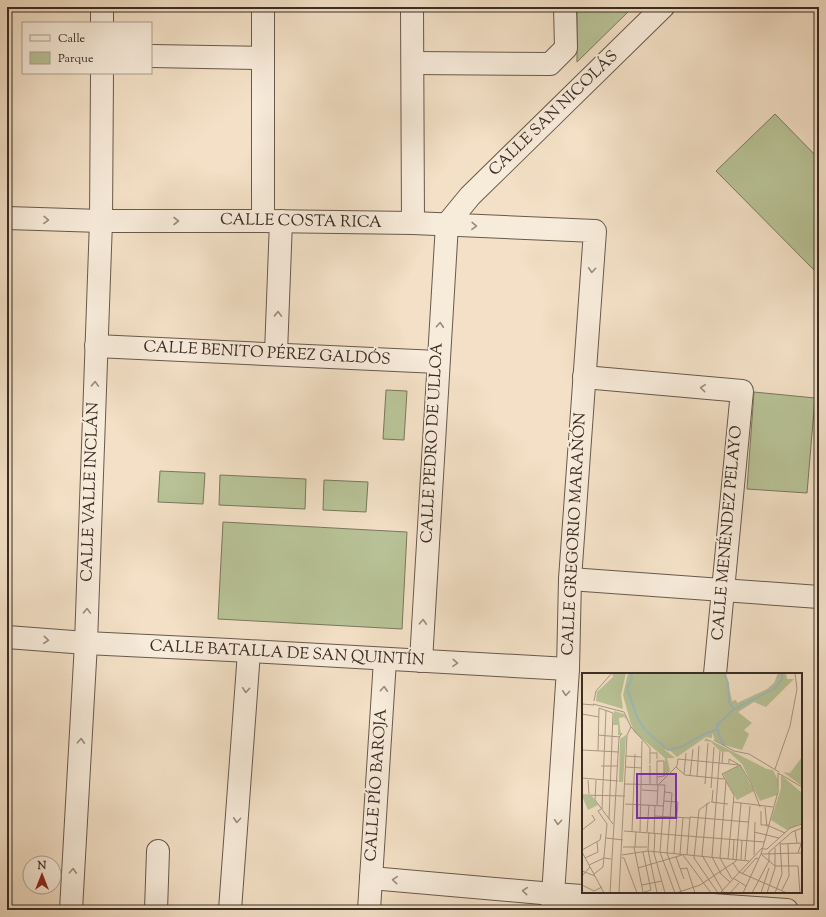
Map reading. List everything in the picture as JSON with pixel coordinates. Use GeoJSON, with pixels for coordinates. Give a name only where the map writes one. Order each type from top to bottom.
{"type":"FeatureCollection","features":[{"type":"Feature","properties":{"kind":"street"},"geometry":{"type":"LineString","coordinates":[[102,7],[102,22]]}},
{"type":"Feature","properties":{"kind":"street"},"geometry":{"type":"LineString","coordinates":[[263,7],[263,58],[272,221],[276,353]]}},
{"type":"Feature","properties":{"kind":"street"},"geometry":{"type":"LineString","coordinates":[[412,7],[413,223]]}},
{"type":"Feature","properties":{"kind":"street"},"geometry":{"type":"LineString","coordinates":[[413,62],[550,64],[566,48],[565,7]]}},
{"type":"Feature","properties":{"kind":"street","name":"CALLE SAN NICOLÁS"},"geometry":{"type":"LineString","coordinates":[[447,224],[470,196],[663,7]]}},
{"type":"Feature","properties":{"kind":"street"},"geometry":{"type":"LineString","coordinates":[[152,56],[263,58]]}},
{"type":"Feature","properties":{"kind":"street","name":"CALLE VALLE INCLÁN"},"geometry":{"type":"LineString","coordinates":[[71,910],[86,643],[101,221],[102,74]]}},
{"type":"Feature","properties":{"kind":"street","name":"CALLE COSTA RICA"},"geometry":{"type":"LineString","coordinates":[[7,218],[101,221],[413,223],[595,231]]}},
{"type":"Feature","properties":{"kind":"street","name":"CALLE PEDRO DE ULLOA"},"geometry":{"type":"LineString","coordinates":[[421,661],[447,224]]}},
{"type":"Feature","properties":{"kind":"street","name":"CALLE GREGORIO MARAÑÓN"},"geometry":{"type":"LineString","coordinates":[[552,902],[568,670],[570,578],[595,231]]}},
{"type":"Feature","properties":{"kind":"street","name":"CALLE BENITO PÉREZ GALDÓS"},"geometry":{"type":"LineString","coordinates":[[96,346],[276,353],[438,362]]}},
{"type":"Feature","properties":{"kind":"street","name":"CALLE MENÉNDEZ PELAYO"},"geometry":{"type":"LineString","coordinates":[[584,377],[742,392],[715,673]]}},
{"type":"Feature","properties":{"kind":"street"},"geometry":{"type":"LineString","coordinates":[[570,578],[819,597]]}},
{"type":"Feature","properties":{"kind":"street","name":"CALLE BATALLA DE SAN QUINTÍN"},"geometry":{"type":"LineString","coordinates":[[7,637],[86,643],[568,670]]}},
{"type":"Feature","properties":{"kind":"street"},"geometry":{"type":"LineString","coordinates":[[230,910],[249,652]]}},
{"type":"Feature","properties":{"kind":"street","name":"CALLE PÍO BAROJA"},"geometry":{"type":"LineString","coordinates":[[369,910],[386,660]]}},
{"type":"Feature","properties":{"kind":"street"},"geometry":{"type":"LineString","coordinates":[[156,910],[158,851]]}},
{"type":"Feature","properties":{"kind":"street"},"geometry":{"type":"LineString","coordinates":[[371,878],[552,902],[695,902],[787,910]]}},
{"type":"Feature","properties":{"kind":"green space"},"geometry":{"type":"Polygon","coordinates":[[[577,7],[633,7],[577,62],[577,7]]]}},
{"type":"Feature","properties":{"kind":"green space"},"geometry":{"type":"Polygon","coordinates":[[[775,114],[819,159],[819,275],[716,171],[775,114]]]}},
{"type":"Feature","properties":{"kind":"green space"},"geometry":{"type":"Polygon","coordinates":[[[386,390],[407,391],[404,440],[383,439],[386,390]]]}},
{"type":"Feature","properties":{"kind":"green space"},"geometry":{"type":"Polygon","coordinates":[[[754,392],[815,398],[807,493],[747,489],[754,392]]]}},
{"type":"Feature","properties":{"kind":"green space"},"geometry":{"type":"Polygon","coordinates":[[[160,471],[205,473],[203,504],[158,502],[160,471]]]}},
{"type":"Feature","properties":{"kind":"green space"},"geometry":{"type":"Polygon","coordinates":[[[220,475],[306,479],[305,509],[219,505],[220,475]]]}},
{"type":"Feature","properties":{"kind":"green space"},"geometry":{"type":"Polygon","coordinates":[[[324,480],[368,482],[366,512],[323,510],[324,480]]]}},
{"type":"Feature","properties":{"kind":"green space"},"geometry":{"type":"Polygon","coordinates":[[[223,522],[407,532],[402,629],[218,619],[223,522]]]}}]}
